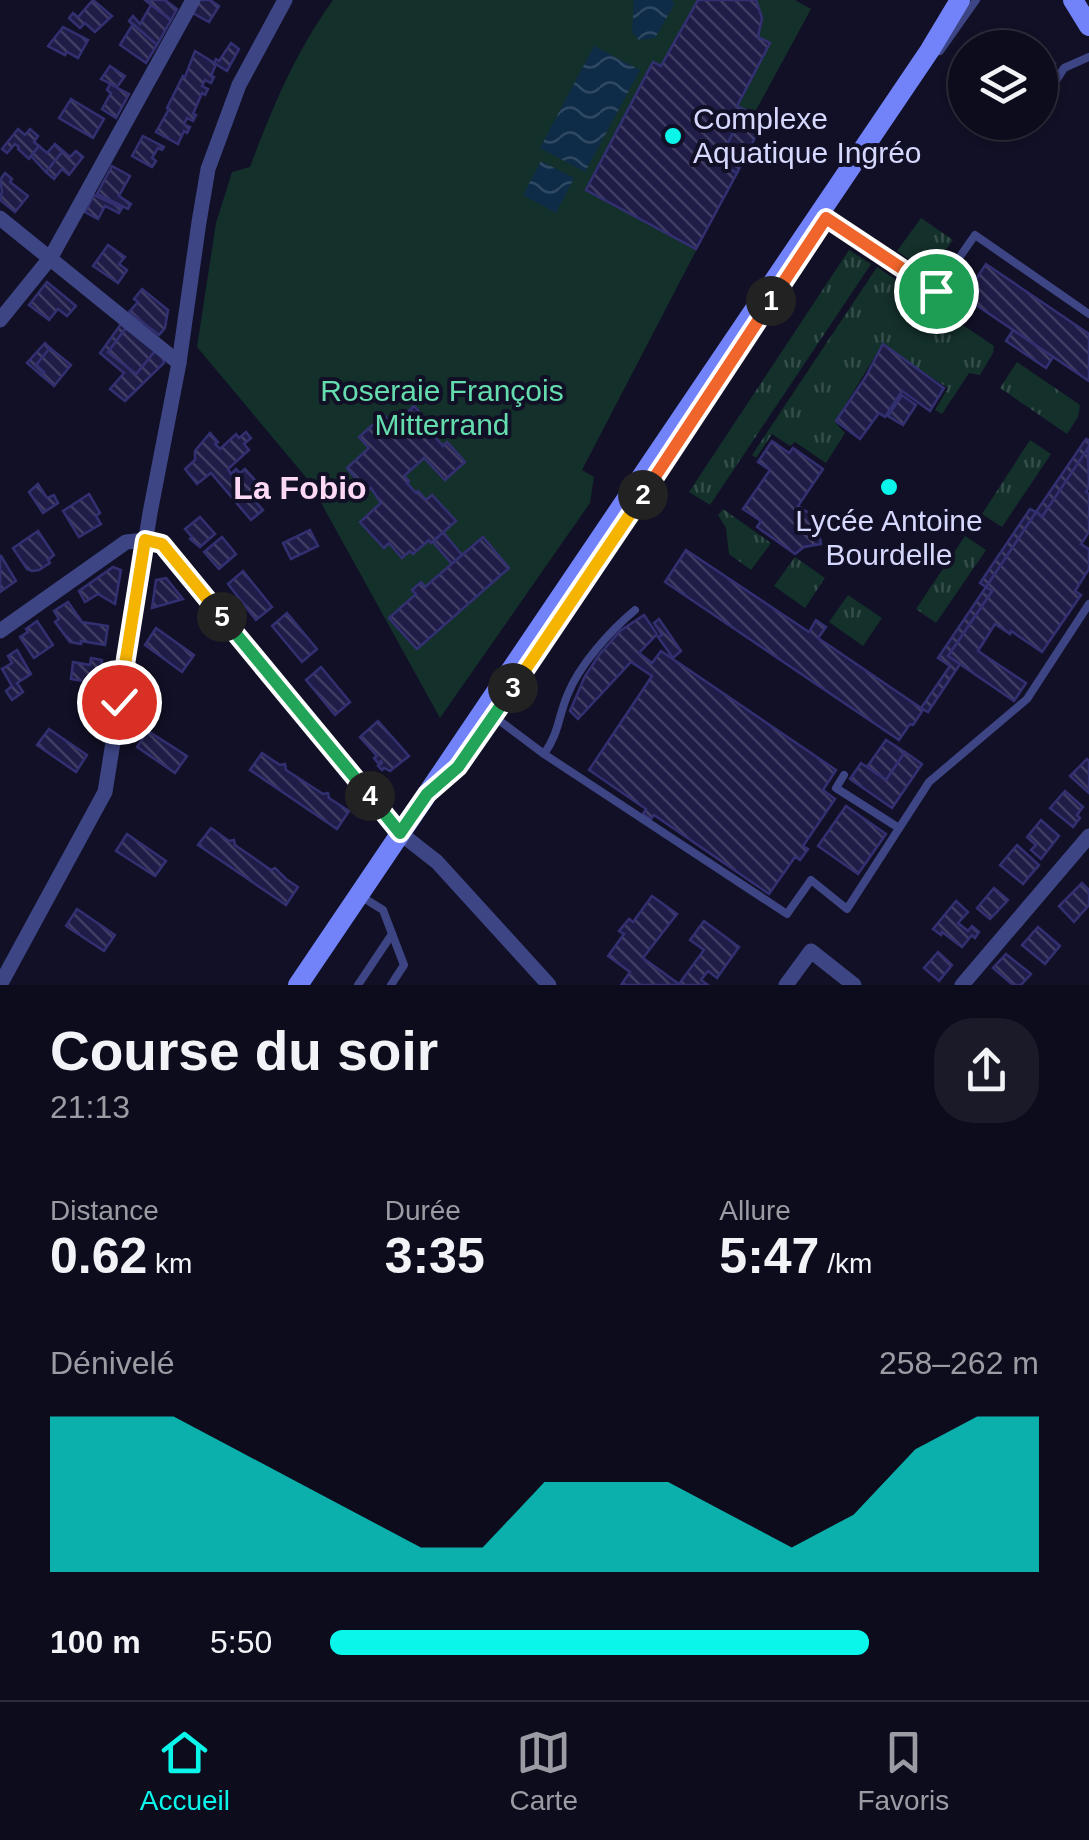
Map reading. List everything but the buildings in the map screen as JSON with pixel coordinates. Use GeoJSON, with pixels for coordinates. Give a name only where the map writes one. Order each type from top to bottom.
{"type":"FeatureCollection","features":[{"type":"Feature","properties":{"kind":"main road"},"geometry":{"type":"LineString","coordinates":[[298,985],[427,794],[489,712],[823,215],[960,0]]}},
{"type":"Feature","properties":{"kind":"main road"},"geometry":{"type":"LineString","coordinates":[[930,50],[976,0]]}},
{"type":"Feature","properties":{"kind":"main road"},"geometry":{"type":"LineString","coordinates":[[1073,0],[1089,26]]}},
{"type":"Feature","properties":{"kind":"street"},"geometry":{"type":"LineString","coordinates":[[0,320],[51,258],[193,0]]}},
{"type":"Feature","properties":{"kind":"street"},"geometry":{"type":"LineString","coordinates":[[0,985],[105,792],[208,170],[240,84],[284,1]]}},
{"type":"Feature","properties":{"kind":"street"},"geometry":{"type":"LineString","coordinates":[[0,218],[179,363]]}},
{"type":"Feature","properties":{"kind":"street"},"geometry":{"type":"LineString","coordinates":[[0,631],[126,542],[145,540],[162,544],[400,833],[436,862],[549,985]]}},
{"type":"Feature","properties":{"kind":"street"},"geometry":{"type":"LineString","coordinates":[[962,985],[1089,836]]}},
{"type":"Feature","properties":{"kind":"street"},"geometry":{"type":"LineString","coordinates":[[786,985],[811,951],[854,985]]}},
{"type":"Feature","properties":{"kind":"lane"},"geometry":{"type":"LineString","coordinates":[[976,0],[823,215],[936,291],[975,236],[1089,314]]}},
{"type":"Feature","properties":{"kind":"lane"},"geometry":{"type":"LineString","coordinates":[[1058,78],[1064,68],[1089,57]]}},
{"type":"Feature","properties":{"kind":"lane"},"geometry":{"type":"LineString","coordinates":[[489,712],[544,754],[786,914],[812,880],[847,909],[929,782],[1026,698],[1089,604]]}},
{"type":"Feature","properties":{"kind":"lane"},"geometry":{"type":"LineString","coordinates":[[544,754],[556,737],[568,692],[616,625],[635,610]]}},
{"type":"Feature","properties":{"kind":"lane"},"geometry":{"type":"LineString","coordinates":[[844,775],[836,788],[899,828]]}},
{"type":"Feature","properties":{"kind":"lane"},"geometry":{"type":"LineString","coordinates":[[359,895],[382,910],[404,965],[391,985]]}},
{"type":"Feature","properties":{"kind":"lane"},"geometry":{"type":"LineString","coordinates":[[358,985],[392,934]]}},
{"type":"Feature","properties":{"kind":"green space","name":"Roseraie François Mitterrand"},"geometry":{"type":"Polygon","coordinates":[[[333,0],[795,0],[811,9],[754,114],[764,120],[582,470],[594,477],[590,503],[440,718],[309,481],[197,347],[216,223],[232,172],[250,167],[286,80],[333,0]]]}},
{"type":"Feature","properties":{"kind":"green space"},"geometry":{"type":"Polygon","coordinates":[[[921,218],[953,240],[929,274],[897,251],[921,218]]]}},
{"type":"Feature","properties":{"kind":"green space"},"geometry":{"type":"Polygon","coordinates":[[[849,250],[871,264],[710,505],[689,492],[849,250]]]}},
{"type":"Feature","properties":{"kind":"green space"},"geometry":{"type":"Polygon","coordinates":[[[877,267],[994,346],[980,375],[969,373],[942,414],[935,410],[948,388],[882,345],[835,422],[845,433],[826,463],[795,442],[790,446],[772,434],[756,458],[752,455],[877,267]]]}},
{"type":"Feature","properties":{"kind":"green space"},"geometry":{"type":"Polygon","coordinates":[[[1017,362],[1080,405],[1078,417],[1067,434],[1000,388],[1017,362]]]}},
{"type":"Feature","properties":{"kind":"green space"},"geometry":{"type":"Polygon","coordinates":[[[1030,440],[1051,454],[1002,527],[982,514],[1030,440]]]}},
{"type":"Feature","properties":{"kind":"green space"},"geometry":{"type":"Polygon","coordinates":[[[723,509],[771,543],[751,570],[729,554],[726,528],[718,515],[723,509]]]}},
{"type":"Feature","properties":{"kind":"green space"},"geometry":{"type":"Polygon","coordinates":[[[965,536],[986,550],[936,623],[916,609],[965,536]]]}},
{"type":"Feature","properties":{"kind":"green space"},"geometry":{"type":"Polygon","coordinates":[[[795,557],[825,578],[805,608],[774,586],[795,557]]]}},
{"type":"Feature","properties":{"kind":"green space"},"geometry":{"type":"Polygon","coordinates":[[[848,595],[882,618],[863,646],[829,622],[848,595]]]}},
{"type":"Feature","properties":{"kind":"water"},"geometry":{"type":"Polygon","coordinates":[[[634,0],[675,3],[655,38],[639,40],[632,32],[634,0]]]}},
{"type":"Feature","properties":{"kind":"water"},"geometry":{"type":"Polygon","coordinates":[[[594,46],[640,70],[585,172],[540,148],[594,46]]]}},
{"type":"Feature","properties":{"kind":"water"},"geometry":{"type":"Polygon","coordinates":[[[541,161],[574,178],[556,213],[523,195],[541,161]]]}},
{"type":"Feature","properties":{"kind":"place","name":"Complexe Aquatique Ingréo"},"geometry":{"type":"Point","coordinates":[673,136]}},
{"type":"Feature","properties":{"kind":"place","name":"Lycée Antoine Bourdelle"},"geometry":{"type":"Point","coordinates":[889,487]}},
{"type":"Feature","properties":{"kind":"district","name":"La Fobio"},"geometry":{"type":"Point","coordinates":[300,488]}},
{"type":"Feature","properties":{"kind":"route"},"geometry":{"type":"LineString","coordinates":[[119,702],[145,540],[162,544],[400,833],[427,794],[458,767],[494,716],[826,218],[936,291]]}}]}
